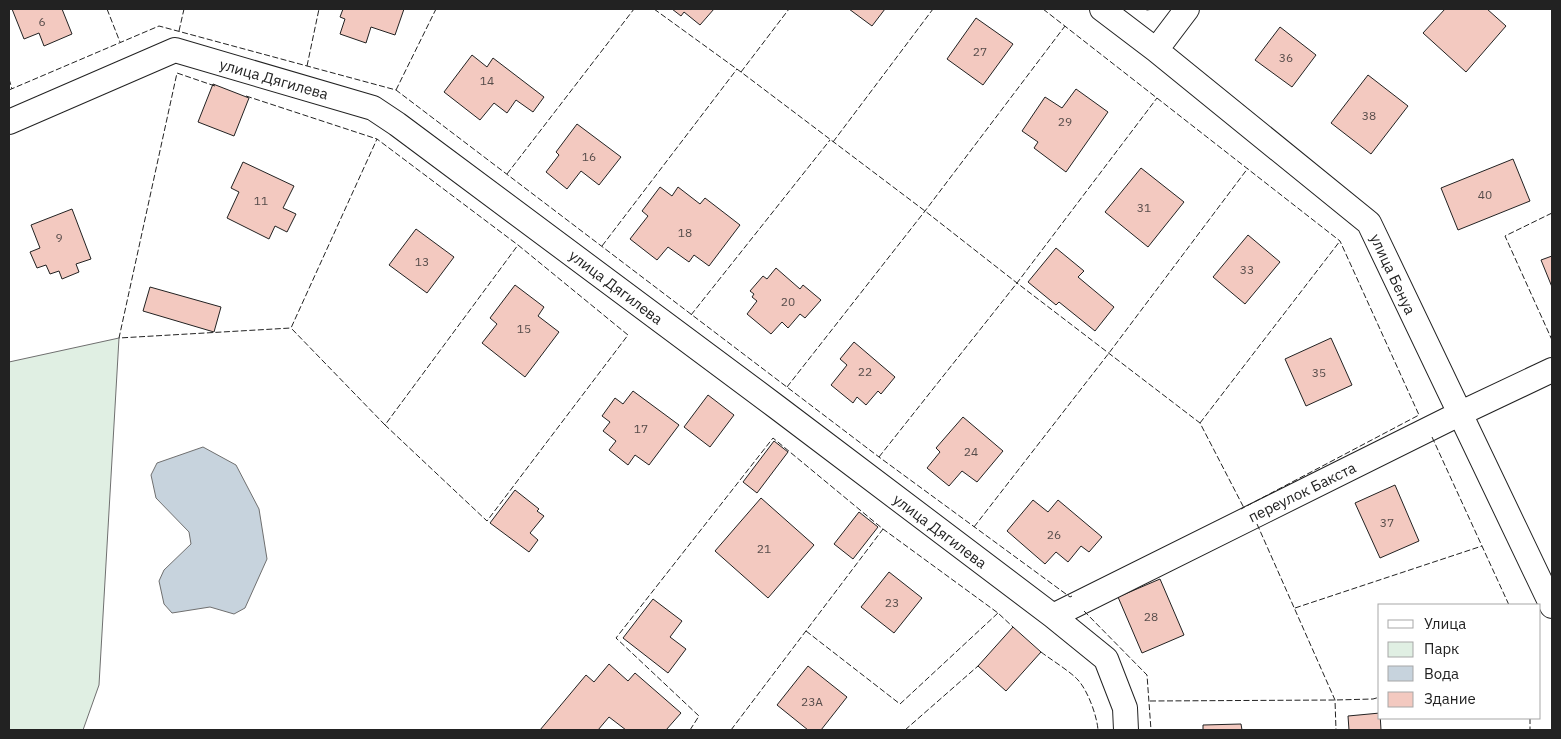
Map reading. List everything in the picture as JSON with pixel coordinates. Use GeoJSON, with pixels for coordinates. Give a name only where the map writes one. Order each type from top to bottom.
{"type":"FeatureCollection","features":[{"type":"Feature","properties":{"kind":"street","name":"улица Бенуа"},"geometry":{"type":"LineString","coordinates":[[1102,9],[1156,50],[1369,223],[1552,606]]}},
{"type":"Feature","properties":{"kind":"street"},"geometry":{"type":"LineString","coordinates":[[1156,50],[1187,9]]}},
{"type":"Feature","properties":{"kind":"street","name":"улица Дягилева"},"geometry":{"type":"LineString","coordinates":[[9,122],[175,50],[373,108],[762,396],[1053,616],[1106,659],[1126,708],[1126,730]]}},
{"type":"Feature","properties":{"kind":"street","name":"переулок Бакста"},"geometry":{"type":"LineString","coordinates":[[1053,616],[1459,414],[1552,370]]}},
{"type":"Feature","properties":{"kind":"green space"},"geometry":{"type":"Polygon","coordinates":[[[119,338],[99,685],[83,730],[9,730],[9,362],[119,338]]]}},
{"type":"Feature","properties":{"kind":"water"},"geometry":{"type":"Polygon","coordinates":[[[203,447],[236,465],[259,509],[267,559],[245,608],[234,614],[210,607],[172,613],[164,604],[159,581],[164,570],[191,544],[189,532],[156,498],[151,475],[157,463],[203,447]]]}},
{"type":"Feature","properties":{"kind":"building"},"geometry":{"type":"Polygon","coordinates":[[[12,9],[62,9],[72,34],[44,46],[39,33],[24,39],[12,9]]]}},
{"type":"Feature","properties":{"kind":"building"},"geometry":{"type":"Polygon","coordinates":[[[343,9],[404,9],[395,35],[371,27],[366,43],[340,34],[345,19],[340,17],[343,9]]]}},
{"type":"Feature","properties":{"kind":"building"},"geometry":{"type":"Polygon","coordinates":[[[672,9],[714,9],[700,25],[684,12],[681,16],[672,9]]]}},
{"type":"Feature","properties":{"kind":"building"},"geometry":{"type":"Polygon","coordinates":[[[849,9],[885,9],[872,26],[849,9]]]}},
{"type":"Feature","properties":{"kind":"building"},"geometry":{"type":"Polygon","coordinates":[[[1445,9],[1487,9],[1506,26],[1466,72],[1423,33],[1445,9]]]}},
{"type":"Feature","properties":{"kind":"building"},"geometry":{"type":"Polygon","coordinates":[[[976,18],[1013,44],[983,85],[947,59],[976,18]]]}},
{"type":"Feature","properties":{"kind":"building"},"geometry":{"type":"Polygon","coordinates":[[[1280,27],[1316,55],[1292,87],[1255,60],[1280,27]]]}},
{"type":"Feature","properties":{"kind":"building"},"geometry":{"type":"Polygon","coordinates":[[[472,55],[487,67],[493,58],[544,97],[533,112],[516,100],[507,113],[494,103],[480,120],[444,92],[472,55]]]}},
{"type":"Feature","properties":{"kind":"building"},"geometry":{"type":"Polygon","coordinates":[[[1368,75],[1408,106],[1371,154],[1331,123],[1368,75]]]}},
{"type":"Feature","properties":{"kind":"building"},"geometry":{"type":"Polygon","coordinates":[[[213,84],[249,98],[234,136],[198,122],[213,84]]]}},
{"type":"Feature","properties":{"kind":"building"},"geometry":{"type":"Polygon","coordinates":[[[1076,89],[1108,112],[1066,172],[1034,148],[1038,142],[1022,131],[1045,97],[1062,108],[1076,89]]]}},
{"type":"Feature","properties":{"kind":"building"},"geometry":{"type":"Polygon","coordinates":[[[577,124],[621,157],[599,185],[581,171],[567,189],[546,172],[559,155],[556,152],[577,124]]]}},
{"type":"Feature","properties":{"kind":"building"},"geometry":{"type":"Polygon","coordinates":[[[1513,159],[1530,201],[1458,230],[1441,188],[1513,159]]]}},
{"type":"Feature","properties":{"kind":"building"},"geometry":{"type":"Polygon","coordinates":[[[243,162],[294,186],[283,208],[296,214],[287,232],[275,226],[269,239],[227,218],[239,192],[231,188],[243,162]]]}},
{"type":"Feature","properties":{"kind":"building"},"geometry":{"type":"Polygon","coordinates":[[[1141,168],[1184,202],[1148,247],[1105,212],[1141,168]]]}},
{"type":"Feature","properties":{"kind":"building"},"geometry":{"type":"Polygon","coordinates":[[[660,187],[672,196],[678,187],[700,204],[705,198],[740,225],[709,266],[694,255],[689,262],[668,247],[657,260],[630,239],[648,216],[642,211],[660,187]]]}},
{"type":"Feature","properties":{"kind":"building"},"geometry":{"type":"Polygon","coordinates":[[[72,209],[91,259],[76,264],[79,272],[62,279],[59,271],[50,274],[46,265],[37,268],[30,252],[40,248],[31,225],[72,209]]]}},
{"type":"Feature","properties":{"kind":"building"},"geometry":{"type":"Polygon","coordinates":[[[416,229],[454,257],[427,293],[389,265],[416,229]]]}},
{"type":"Feature","properties":{"kind":"building"},"geometry":{"type":"Polygon","coordinates":[[[1248,235],[1280,262],[1245,304],[1213,277],[1248,235]]]}},
{"type":"Feature","properties":{"kind":"building"},"geometry":{"type":"Polygon","coordinates":[[[1056,248],[1084,271],[1078,277],[1114,307],[1095,331],[1059,302],[1056,305],[1028,282],[1056,248]]]}},
{"type":"Feature","properties":{"kind":"building"},"geometry":{"type":"Polygon","coordinates":[[[1552,256],[1552,287],[1541,260],[1552,256]]]}},
{"type":"Feature","properties":{"kind":"building"},"geometry":{"type":"Polygon","coordinates":[[[776,268],[800,289],[803,285],[821,300],[805,318],[800,314],[788,328],[782,322],[771,334],[747,314],[757,301],[752,297],[754,294],[750,291],[763,276],[767,279],[776,268]]]}},
{"type":"Feature","properties":{"kind":"building"},"geometry":{"type":"Polygon","coordinates":[[[515,285],[544,307],[538,316],[559,332],[525,377],[482,343],[497,324],[490,318],[515,285]]]}},
{"type":"Feature","properties":{"kind":"building"},"geometry":{"type":"Polygon","coordinates":[[[150,287],[221,307],[214,332],[143,311],[150,287]]]}},
{"type":"Feature","properties":{"kind":"building"},"geometry":{"type":"Polygon","coordinates":[[[1331,338],[1352,385],[1306,406],[1285,359],[1331,338]]]}},
{"type":"Feature","properties":{"kind":"building"},"geometry":{"type":"Polygon","coordinates":[[[854,342],[895,377],[881,394],[878,391],[866,405],[857,397],[853,403],[831,385],[847,365],[840,359],[854,342]]]}},
{"type":"Feature","properties":{"kind":"building"},"geometry":{"type":"Polygon","coordinates":[[[633,391],[679,425],[649,465],[635,455],[628,465],[609,450],[616,441],[603,431],[610,422],[602,416],[615,398],[623,404],[633,391]]]}},
{"type":"Feature","properties":{"kind":"building"},"geometry":{"type":"Polygon","coordinates":[[[708,395],[734,415],[710,447],[684,427],[708,395]]]}},
{"type":"Feature","properties":{"kind":"building"},"geometry":{"type":"Polygon","coordinates":[[[963,417],[1003,451],[977,482],[962,471],[949,486],[927,468],[940,452],[936,448],[963,417]]]}},
{"type":"Feature","properties":{"kind":"building"},"geometry":{"type":"Polygon","coordinates":[[[774,441],[788,452],[757,493],[743,482],[774,441]]]}},
{"type":"Feature","properties":{"kind":"building"},"geometry":{"type":"Polygon","coordinates":[[[1395,485],[1419,541],[1380,558],[1355,503],[1395,485]]]}},
{"type":"Feature","properties":{"kind":"building"},"geometry":{"type":"Polygon","coordinates":[[[515,490],[539,509],[537,511],[544,516],[530,533],[538,540],[529,552],[490,523],[515,490]]]}},
{"type":"Feature","properties":{"kind":"building"},"geometry":{"type":"Polygon","coordinates":[[[761,498],[814,545],[768,598],[715,551],[761,498]]]}},
{"type":"Feature","properties":{"kind":"building"},"geometry":{"type":"Polygon","coordinates":[[[1033,500],[1048,512],[1058,500],[1102,537],[1089,552],[1081,546],[1068,562],[1056,552],[1045,564],[1007,531],[1033,500]]]}},
{"type":"Feature","properties":{"kind":"building"},"geometry":{"type":"Polygon","coordinates":[[[859,512],[878,527],[853,559],[834,544],[859,512]]]}},
{"type":"Feature","properties":{"kind":"building"},"geometry":{"type":"Polygon","coordinates":[[[889,572],[922,598],[894,633],[861,607],[889,572]]]}},
{"type":"Feature","properties":{"kind":"building"},"geometry":{"type":"Polygon","coordinates":[[[1160,579],[1184,635],[1142,653],[1118,597],[1160,579]]]}},
{"type":"Feature","properties":{"kind":"building"},"geometry":{"type":"Polygon","coordinates":[[[653,599],[682,621],[670,637],[686,649],[668,673],[623,638],[653,599]]]}},
{"type":"Feature","properties":{"kind":"building"},"geometry":{"type":"Polygon","coordinates":[[[1013,627],[1041,652],[1006,691],[978,666],[1013,627]]]}},
{"type":"Feature","properties":{"kind":"building"},"geometry":{"type":"Polygon","coordinates":[[[609,664],[628,681],[635,673],[681,713],[666,730],[626,730],[609,717],[598,730],[540,730],[586,675],[594,682],[609,664]]]}},
{"type":"Feature","properties":{"kind":"building"},"geometry":{"type":"Polygon","coordinates":[[[808,666],[847,697],[821,730],[808,730],[777,705],[808,666]]]}},
{"type":"Feature","properties":{"kind":"building"},"geometry":{"type":"Polygon","coordinates":[[[1378,713],[1381,730],[1349,730],[1348,716],[1378,713]]]}},
{"type":"Feature","properties":{"kind":"building"},"geometry":{"type":"Polygon","coordinates":[[[1241,724],[1242,730],[1203,730],[1203,725],[1241,724]]]}},
{"type":"Feature","properties":{"kind":"fence"},"geometry":{"type":"LineString","coordinates":[[107,9],[120,42]]}},
{"type":"Feature","properties":{"kind":"fence"},"geometry":{"type":"LineString","coordinates":[[179,31],[184,9]]}},
{"type":"Feature","properties":{"kind":"fence"},"geometry":{"type":"LineString","coordinates":[[307,66],[319,9]]}},
{"type":"Feature","properties":{"kind":"fence"},"geometry":{"type":"LineString","coordinates":[[396,90],[436,9]]}},
{"type":"Feature","properties":{"kind":"fence"},"geometry":{"type":"LineString","coordinates":[[507,174],[634,9]]}},
{"type":"Feature","properties":{"kind":"fence"},"geometry":{"type":"LineString","coordinates":[[654,9],[925,211],[1200,423],[1244,508]]}},
{"type":"Feature","properties":{"kind":"fence"},"geometry":{"type":"LineString","coordinates":[[741,72],[789,9]]}},
{"type":"Feature","properties":{"kind":"fence"},"geometry":{"type":"LineString","coordinates":[[833,142],[933,9]]}},
{"type":"Feature","properties":{"kind":"fence"},"geometry":{"type":"LineString","coordinates":[[1043,9],[1340,241],[1419,415],[1241,509]]}},
{"type":"Feature","properties":{"kind":"fence"},"geometry":{"type":"LineString","coordinates":[[1145,9],[1153,9]]}},
{"type":"Feature","properties":{"kind":"fence"},"geometry":{"type":"LineString","coordinates":[[9,90],[159,26],[396,90],[879,457],[1070,597],[1072,596]]}},
{"type":"Feature","properties":{"kind":"fence"},"geometry":{"type":"LineString","coordinates":[[787,387],[925,211],[1065,26]]}},
{"type":"Feature","properties":{"kind":"fence"},"geometry":{"type":"LineString","coordinates":[[602,246],[737,69]]}},
{"type":"Feature","properties":{"kind":"fence"},"geometry":{"type":"LineString","coordinates":[[215,86],[177,73],[119,338],[291,328]]}},
{"type":"Feature","properties":{"kind":"fence"},"geometry":{"type":"LineString","coordinates":[[9,79],[12,89]]}},
{"type":"Feature","properties":{"kind":"fence"},"geometry":{"type":"LineString","coordinates":[[246,96],[377,139]]}},
{"type":"Feature","properties":{"kind":"fence"},"geometry":{"type":"LineString","coordinates":[[879,457],[1017,283],[1157,98]]}},
{"type":"Feature","properties":{"kind":"fence"},"geometry":{"type":"LineString","coordinates":[[385,425],[291,328],[377,139],[518,245]]}},
{"type":"Feature","properties":{"kind":"fence"},"geometry":{"type":"LineString","coordinates":[[691,315],[830,140]]}},
{"type":"Feature","properties":{"kind":"fence"},"geometry":{"type":"LineString","coordinates":[[974,527],[1109,353],[1248,168]]}},
{"type":"Feature","properties":{"kind":"fence"},"geometry":{"type":"LineString","coordinates":[[1552,213],[1505,236],[1552,340]]}},
{"type":"Feature","properties":{"kind":"fence"},"geometry":{"type":"LineString","coordinates":[[1200,423],[1340,241]]}},
{"type":"Feature","properties":{"kind":"fence"},"geometry":{"type":"LineString","coordinates":[[518,245],[628,335],[487,521],[385,425],[518,245]]}},
{"type":"Feature","properties":{"kind":"fence"},"geometry":{"type":"LineString","coordinates":[[1432,437],[1509,604]]}},
{"type":"Feature","properties":{"kind":"fence"},"geometry":{"type":"LineString","coordinates":[[690,730],[699,716],[616,638],[773,438],[883,529],[998,613],[1013,627]]}},
{"type":"Feature","properties":{"kind":"fence"},"geometry":{"type":"LineString","coordinates":[[1257,524],[1335,700],[1336,730]]}},
{"type":"Feature","properties":{"kind":"fence"},"geometry":{"type":"LineString","coordinates":[[731,730],[883,529]]}},
{"type":"Feature","properties":{"kind":"fence"},"geometry":{"type":"LineString","coordinates":[[1295,608],[1482,546]]}},
{"type":"Feature","properties":{"kind":"fence"},"geometry":{"type":"LineString","coordinates":[[1084,611],[1147,675],[1151,730]]}},
{"type":"Feature","properties":{"kind":"fence"},"geometry":{"type":"LineString","coordinates":[[806,631],[900,704],[998,613]]}},
{"type":"Feature","properties":{"kind":"fence"},"geometry":{"type":"LineString","coordinates":[[1041,652],[1071,673],[1082,685],[1096,718],[1098,730]]}},
{"type":"Feature","properties":{"kind":"fence"},"geometry":{"type":"LineString","coordinates":[[905,730],[978,666]]}},
{"type":"Feature","properties":{"kind":"fence"},"geometry":{"type":"LineString","coordinates":[[1150,701],[1335,700],[1378,698]]}},
{"type":"Feature","properties":{"kind":"fence"},"geometry":{"type":"LineString","coordinates":[[1530,719],[1530,730]]}}]}
